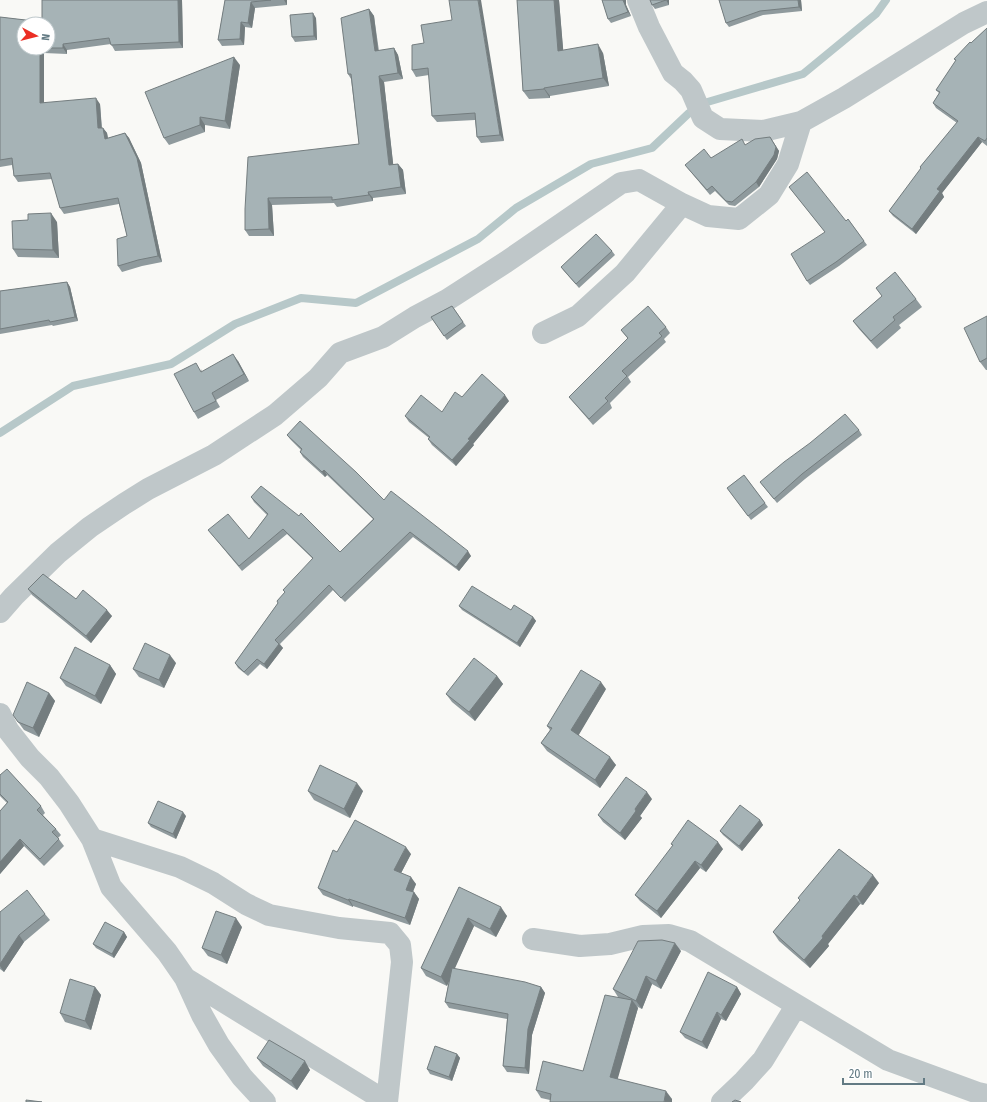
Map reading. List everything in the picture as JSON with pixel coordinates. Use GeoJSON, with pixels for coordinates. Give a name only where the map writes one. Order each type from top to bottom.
{"type":"FeatureCollection","features":[{"type":"Feature","properties":{"kind":"street"},"geometry":{"type":"LineString","coordinates":[[638,0],[649,27],[673,74],[683,81],[691,90],[703,118],[720,129],[763,131],[801,122],[844,98],[964,23],[987,12]]}},
{"type":"Feature","properties":{"kind":"street"},"geometry":{"type":"LineString","coordinates":[[0,612],[58,553],[90,527],[148,489],[214,455],[275,415],[318,378],[340,353],[383,337],[415,317],[447,300],[506,262],[621,183],[639,180],[682,204],[708,216],[740,219],[769,195],[788,164],[801,122]]}},
{"type":"Feature","properties":{"kind":"street"},"geometry":{"type":"LineString","coordinates":[[543,334],[578,316],[625,273],[682,204]]}},
{"type":"Feature","properties":{"kind":"street"},"geometry":{"type":"LineString","coordinates":[[0,714],[8,730],[30,758],[49,777],[69,803],[92,839],[111,887],[167,952],[185,978],[202,1015],[220,1045],[242,1077],[265,1102]]}},
{"type":"Feature","properties":{"kind":"street"},"geometry":{"type":"LineString","coordinates":[[92,839],[180,867],[213,883],[246,904],[270,915],[339,928],[390,933],[400,945],[402,962],[387,1102],[185,978]]}},
{"type":"Feature","properties":{"kind":"street"},"geometry":{"type":"LineString","coordinates":[[533,939],[580,946],[610,944],[643,936],[669,936],[690,941],[888,1060],[987,1095]]}},
{"type":"Feature","properties":{"kind":"street"},"geometry":{"type":"LineString","coordinates":[[722,1102],[763,1060],[796,1006]]}},
{"type":"Feature","properties":{"kind":"building"},"geometry":{"type":"Polygon","coordinates":[[[42,0],[178,0],[179,42],[111,45],[109,38],[63,44],[63,48],[56,48],[56,16],[42,16],[42,0]]]}},
{"type":"Feature","properties":{"kind":"building"},"geometry":{"type":"Polygon","coordinates":[[[225,0],[271,0],[251,2],[248,23],[241,22],[240,39],[218,40],[225,0]]]}},
{"type":"Feature","properties":{"kind":"building"},"geometry":{"type":"Polygon","coordinates":[[[449,0],[478,0],[500,135],[477,137],[475,113],[432,116],[428,68],[412,70],[412,45],[424,43],[421,25],[452,20],[449,0]]]}},
{"type":"Feature","properties":{"kind":"building"},"geometry":{"type":"Polygon","coordinates":[[[517,0],[554,0],[558,51],[598,44],[603,78],[544,89],[523,91],[517,0]]]}},
{"type":"Feature","properties":{"kind":"building"},"geometry":{"type":"Polygon","coordinates":[[[602,0],[623,0],[628,12],[608,19],[602,0]]]}},
{"type":"Feature","properties":{"kind":"building"},"geometry":{"type":"Polygon","coordinates":[[[650,0],[666,0],[652,5],[650,0]]]}},
{"type":"Feature","properties":{"kind":"building"},"geometry":{"type":"Polygon","coordinates":[[[719,0],[798,0],[799,7],[760,11],[726,23],[719,0]]]}},
{"type":"Feature","properties":{"kind":"building"},"geometry":{"type":"Polygon","coordinates":[[[369,9],[375,51],[394,48],[398,73],[379,76],[389,165],[398,164],[401,187],[368,192],[369,195],[332,200],[332,197],[268,198],[269,229],[245,230],[248,157],[359,144],[351,74],[348,74],[341,18],[369,9]]]}},
{"type":"Feature","properties":{"kind":"building"},"geometry":{"type":"Polygon","coordinates":[[[313,13],[314,36],[292,37],[290,15],[313,13]]]}},
{"type":"Feature","properties":{"kind":"building"},"geometry":{"type":"Polygon","coordinates":[[[0,17],[16,19],[16,56],[40,56],[40,103],[96,98],[98,128],[103,128],[105,139],[125,133],[137,158],[158,256],[118,266],[117,239],[127,236],[118,198],[60,208],[50,173],[14,176],[12,158],[0,160],[0,17]]]}},
{"type":"Feature","properties":{"kind":"building"},"geometry":{"type":"Polygon","coordinates":[[[987,28],[987,138],[985,141],[978,137],[937,189],[940,191],[912,229],[889,211],[921,168],[920,167],[958,121],[933,103],[940,92],[936,90],[956,60],[954,59],[970,42],[971,43],[987,28]]]}},
{"type":"Feature","properties":{"kind":"building"},"geometry":{"type":"Polygon","coordinates":[[[234,57],[225,121],[200,117],[200,125],[164,138],[145,92],[234,57]]]}},
{"type":"Feature","properties":{"kind":"building"},"geometry":{"type":"Polygon","coordinates":[[[770,137],[776,147],[774,155],[756,182],[732,202],[726,201],[712,186],[707,190],[685,165],[704,149],[711,158],[742,139],[745,145],[755,139],[770,137]]]}},
{"type":"Feature","properties":{"kind":"building"},"geometry":{"type":"Polygon","coordinates":[[[807,172],[846,221],[848,219],[864,241],[807,281],[791,254],[825,232],[789,187],[807,172]]]}},
{"type":"Feature","properties":{"kind":"building"},"geometry":{"type":"Polygon","coordinates":[[[51,213],[53,250],[13,249],[12,221],[28,220],[28,214],[51,213]]]}},
{"type":"Feature","properties":{"kind":"building"},"geometry":{"type":"Polygon","coordinates":[[[596,234],[612,251],[576,284],[561,267],[596,234]]]}},
{"type":"Feature","properties":{"kind":"building"},"geometry":{"type":"Polygon","coordinates":[[[895,272],[916,299],[893,317],[895,320],[871,341],[853,321],[882,296],[876,288],[895,272]]]}},
{"type":"Feature","properties":{"kind":"building"},"geometry":{"type":"Polygon","coordinates":[[[67,282],[75,317],[0,329],[0,291],[67,282]]]}},
{"type":"Feature","properties":{"kind":"building"},"geometry":{"type":"Polygon","coordinates":[[[452,306],[463,322],[444,336],[431,317],[452,306]]]}},
{"type":"Feature","properties":{"kind":"building"},"geometry":{"type":"Polygon","coordinates":[[[648,306],[666,327],[659,333],[662,336],[622,371],[627,376],[605,398],[608,401],[589,419],[569,397],[628,338],[621,330],[648,306]]]}},
{"type":"Feature","properties":{"kind":"building"},"geometry":{"type":"Polygon","coordinates":[[[987,316],[987,358],[980,362],[964,328],[987,316]]]}},
{"type":"Feature","properties":{"kind":"building"},"geometry":{"type":"Polygon","coordinates":[[[233,354],[244,374],[212,393],[216,401],[194,412],[174,374],[196,363],[201,372],[233,354]]]}},
{"type":"Feature","properties":{"kind":"building"},"geometry":{"type":"Polygon","coordinates":[[[482,374],[505,395],[468,439],[470,440],[452,460],[428,439],[430,437],[405,416],[421,395],[442,412],[455,392],[462,397],[482,374]]]}},
{"type":"Feature","properties":{"kind":"building"},"geometry":{"type":"Polygon","coordinates":[[[845,414],[859,430],[802,474],[774,499],[760,482],[845,414]]]}},
{"type":"Feature","properties":{"kind":"building"},"geometry":{"type":"Polygon","coordinates":[[[300,421],[356,472],[384,500],[391,491],[468,551],[456,567],[410,532],[341,598],[329,585],[275,640],[279,644],[264,664],[257,659],[244,672],[235,663],[278,603],[277,601],[285,592],[283,590],[313,558],[283,529],[239,566],[208,530],[228,514],[249,539],[268,514],[251,497],[261,486],[299,516],[301,513],[340,552],[374,519],[324,470],[322,472],[300,452],[302,449],[287,435],[300,421]]]}},
{"type":"Feature","properties":{"kind":"building"},"geometry":{"type":"Polygon","coordinates":[[[744,475],[765,503],[748,516],[727,488],[744,475]]]}},
{"type":"Feature","properties":{"kind":"building"},"geometry":{"type":"Polygon","coordinates":[[[43,574],[76,599],[83,590],[107,610],[86,636],[28,589],[43,574]]]}},
{"type":"Feature","properties":{"kind":"building"},"geometry":{"type":"Polygon","coordinates":[[[472,586],[511,610],[514,605],[533,617],[517,643],[459,606],[472,586]]]}},
{"type":"Feature","properties":{"kind":"building"},"geometry":{"type":"Polygon","coordinates":[[[145,643],[170,655],[159,680],[133,669],[145,643]]]}},
{"type":"Feature","properties":{"kind":"building"},"geometry":{"type":"Polygon","coordinates":[[[75,647],[110,665],[95,696],[60,678],[75,647]]]}},
{"type":"Feature","properties":{"kind":"building"},"geometry":{"type":"Polygon","coordinates":[[[474,658],[497,676],[469,712],[446,694],[474,658]]]}},
{"type":"Feature","properties":{"kind":"building"},"geometry":{"type":"Polygon","coordinates":[[[581,670],[601,682],[571,730],[610,757],[595,780],[541,743],[552,728],[547,726],[581,670]]]}},
{"type":"Feature","properties":{"kind":"building"},"geometry":{"type":"Polygon","coordinates":[[[27,682],[49,693],[33,728],[18,722],[13,715],[27,682]]]}},
{"type":"Feature","properties":{"kind":"building"},"geometry":{"type":"Polygon","coordinates":[[[320,765],[357,783],[344,809],[308,791],[320,765]]]}},
{"type":"Feature","properties":{"kind":"building"},"geometry":{"type":"Polygon","coordinates":[[[7,769],[41,806],[37,810],[56,829],[52,832],[59,839],[40,859],[20,839],[0,862],[0,811],[8,802],[0,794],[0,775],[7,769]]]}},
{"type":"Feature","properties":{"kind":"building"},"geometry":{"type":"Polygon","coordinates":[[[626,777],[647,792],[635,809],[636,811],[620,833],[598,815],[626,777]]]}},
{"type":"Feature","properties":{"kind":"building"},"geometry":{"type":"Polygon","coordinates":[[[158,801],[183,812],[173,834],[148,823],[158,801]]]}},
{"type":"Feature","properties":{"kind":"building"},"geometry":{"type":"Polygon","coordinates":[[[740,805],[760,820],[739,846],[720,831],[740,805]]]}},
{"type":"Feature","properties":{"kind":"building"},"geometry":{"type":"Polygon","coordinates":[[[355,820],[406,847],[394,870],[411,877],[406,890],[414,892],[405,918],[349,899],[348,900],[318,888],[333,850],[337,852],[355,820]]]}},
{"type":"Feature","properties":{"kind":"building"},"geometry":{"type":"Polygon","coordinates":[[[688,820],[718,842],[701,865],[695,861],[657,911],[635,895],[673,845],[671,844],[688,820]]]}},
{"type":"Feature","properties":{"kind":"building"},"geometry":{"type":"Polygon","coordinates":[[[839,849],[873,875],[857,897],[854,895],[822,936],[823,938],[804,960],[773,932],[800,900],[798,898],[839,849]]]}},
{"type":"Feature","properties":{"kind":"building"},"geometry":{"type":"Polygon","coordinates":[[[459,887],[501,907],[490,929],[468,918],[441,977],[421,968],[459,887]]]}},
{"type":"Feature","properties":{"kind":"building"},"geometry":{"type":"Polygon","coordinates":[[[27,890],[45,914],[19,935],[0,964],[0,912],[27,890]]]}},
{"type":"Feature","properties":{"kind":"building"},"geometry":{"type":"Polygon","coordinates":[[[216,911],[236,918],[221,955],[202,948],[216,911]]]}},
{"type":"Feature","properties":{"kind":"building"},"geometry":{"type":"Polygon","coordinates":[[[105,922],[124,932],[112,954],[93,944],[105,922]]]}},
{"type":"Feature","properties":{"kind":"building"},"geometry":{"type":"Polygon","coordinates":[[[662,940],[675,943],[656,981],[646,976],[636,1001],[613,989],[638,941],[662,940]]]}},
{"type":"Feature","properties":{"kind":"building"},"geometry":{"type":"Polygon","coordinates":[[[452,968],[525,982],[541,987],[528,1029],[525,1068],[503,1066],[508,1014],[445,1002],[452,968]]]}},
{"type":"Feature","properties":{"kind":"building"},"geometry":{"type":"Polygon","coordinates":[[[708,972],[737,987],[721,1015],[717,1012],[702,1042],[680,1032],[708,972]]]}},
{"type":"Feature","properties":{"kind":"building"},"geometry":{"type":"Polygon","coordinates":[[[70,979],[95,987],[85,1021],[60,1013],[70,979]]]}},
{"type":"Feature","properties":{"kind":"building"},"geometry":{"type":"Polygon","coordinates":[[[605,995],[632,1000],[610,1077],[666,1091],[664,1102],[550,1102],[551,1094],[536,1090],[543,1061],[583,1071],[605,995]]]}},
{"type":"Feature","properties":{"kind":"building"},"geometry":{"type":"Polygon","coordinates":[[[269,1040],[305,1061],[291,1081],[257,1058],[269,1040]]]}},
{"type":"Feature","properties":{"kind":"building"},"geometry":{"type":"Polygon","coordinates":[[[435,1046],[457,1054],[449,1077],[427,1069],[435,1046]]]}},
{"type":"Feature","properties":{"kind":"building"},"geometry":{"type":"Polygon","coordinates":[[[26,1100],[42,1102],[26,1102],[26,1100]]]}},
{"type":"Feature","properties":{"kind":"waterway"},"geometry":{"type":"LineString","coordinates":[[0,433],[73,386],[171,364],[235,324],[301,298],[356,303],[478,239],[516,208],[591,164],[652,148],[689,113],[704,103],[803,74],[876,14],[886,0]]}}]}
